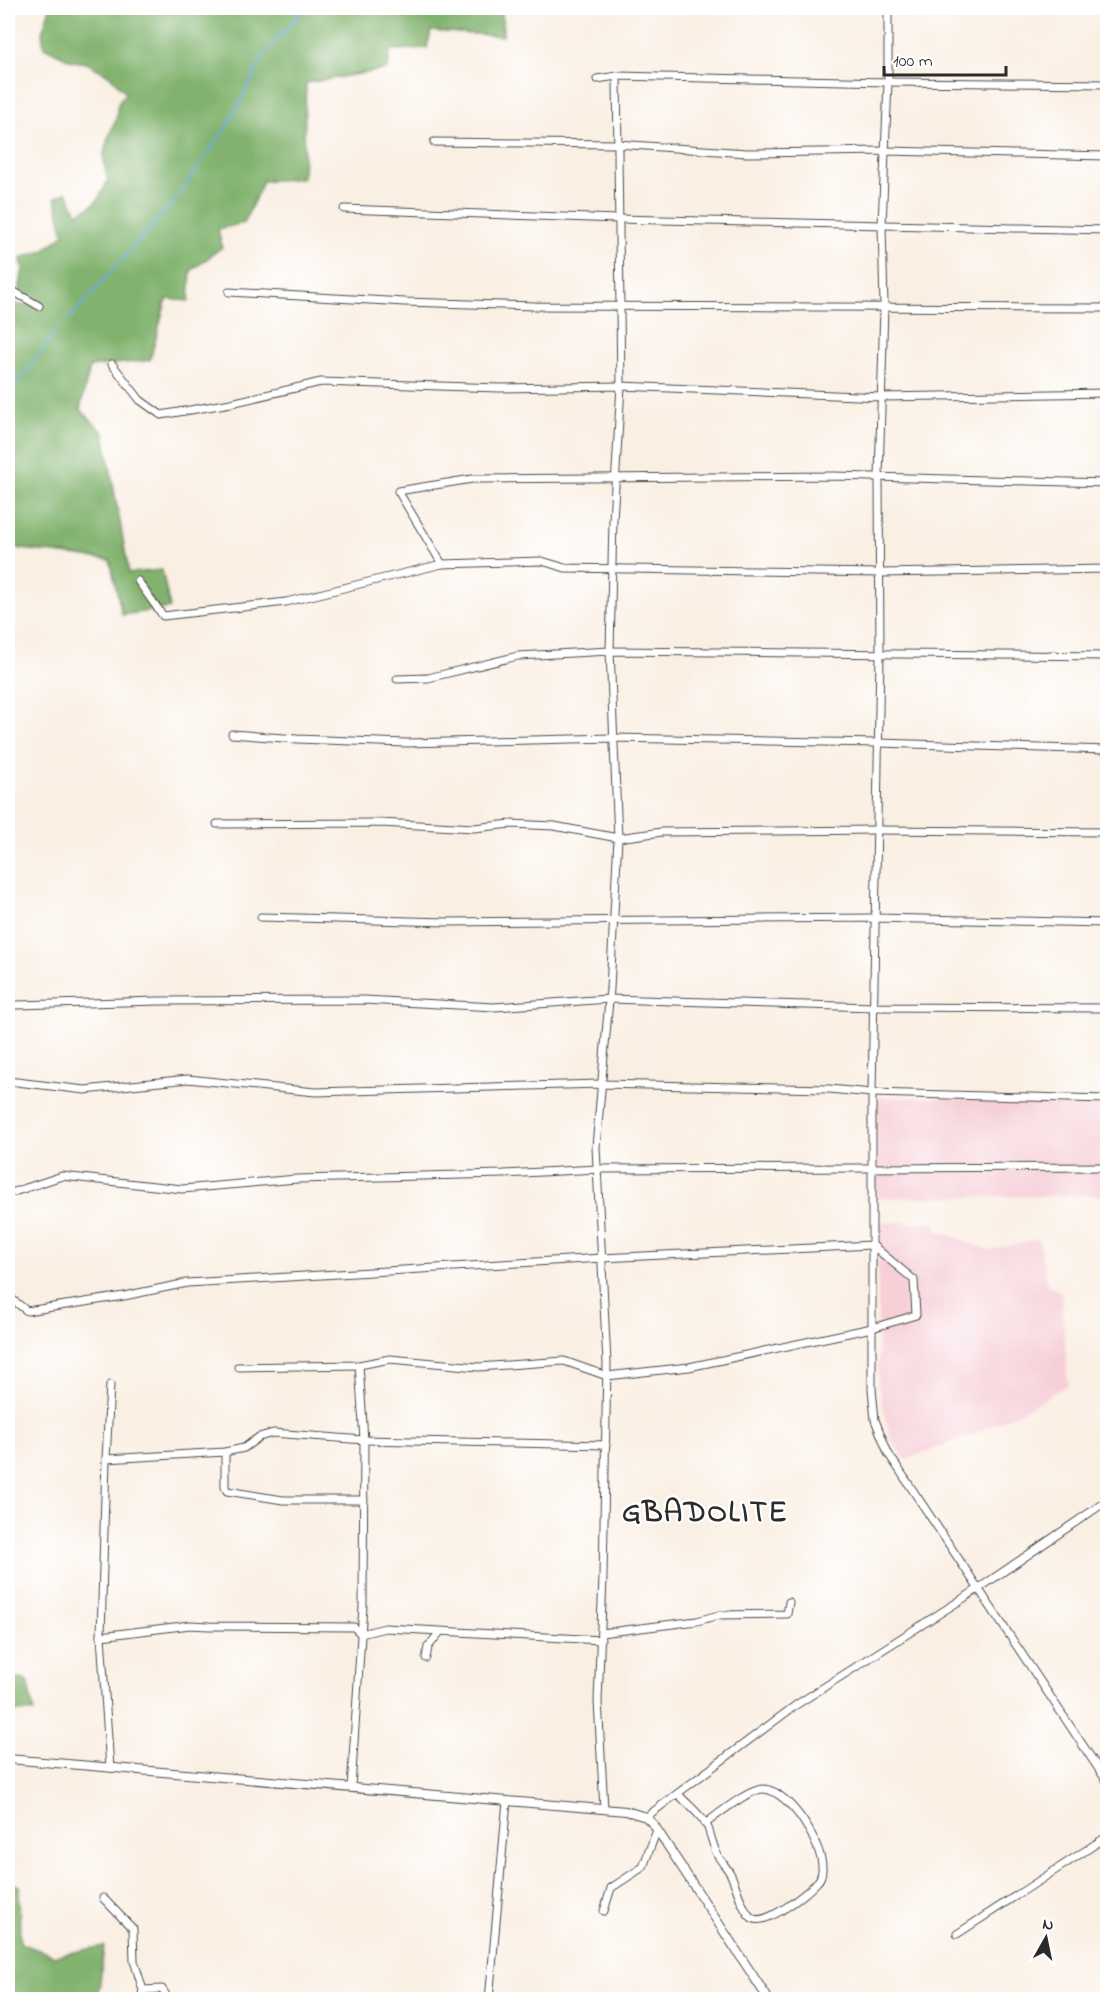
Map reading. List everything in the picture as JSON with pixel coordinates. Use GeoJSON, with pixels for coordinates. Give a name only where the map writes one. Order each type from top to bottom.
{"type":"FeatureCollection","features":[{"type":"Feature","properties":{"kind":"street"},"geometry":{"type":"LineString","coordinates":[[888,8],[888,82],[882,225],[885,306],[879,477],[880,655],[872,1093],[872,1389],[875,1420],[888,1453],[1107,1783]]}},
{"type":"Feature","properties":{"kind":"street"},"geometry":{"type":"LineString","coordinates":[[604,1809],[598,1701],[607,1376],[596,1147],[609,999],[618,838],[610,651],[621,386],[617,76]]}},
{"type":"Feature","properties":{"kind":"street"},"geometry":{"type":"LineString","coordinates":[[597,79],[617,76],[1107,84]]}},
{"type":"Feature","properties":{"kind":"street"},"geometry":{"type":"LineString","coordinates":[[434,142],[617,144],[747,153],[886,151],[1107,156]]}},
{"type":"Feature","properties":{"kind":"street"},"geometry":{"type":"LineString","coordinates":[[345,209],[618,219],[1107,230]]}},
{"type":"Feature","properties":{"kind":"street"},"geometry":{"type":"LineString","coordinates":[[8,285],[11,290],[39,306]]}},
{"type":"Feature","properties":{"kind":"street"},"geometry":{"type":"LineString","coordinates":[[229,292],[405,302],[535,306],[620,304],[1107,308]]}},
{"type":"Feature","properties":{"kind":"street"},"geometry":{"type":"LineString","coordinates":[[111,364],[140,400],[161,415],[231,403],[321,382],[499,388],[621,386],[882,398],[1107,393]]}},
{"type":"Feature","properties":{"kind":"street"},"geometry":{"type":"LineString","coordinates":[[442,564],[398,491],[472,479],[834,476],[1107,483]]}},
{"type":"Feature","properties":{"kind":"street"},"geometry":{"type":"LineString","coordinates":[[138,581],[163,616],[286,602],[442,564],[542,561],[565,568],[880,573],[1107,569]]}},
{"type":"Feature","properties":{"kind":"street"},"geometry":{"type":"LineString","coordinates":[[397,679],[428,678],[518,656],[610,651],[1107,656]]}},
{"type":"Feature","properties":{"kind":"street"},"geometry":{"type":"LineString","coordinates":[[232,734],[406,743],[612,738],[1107,750]]}},
{"type":"Feature","properties":{"kind":"street"},"geometry":{"type":"LineString","coordinates":[[218,824],[380,823],[474,828],[511,824],[554,826],[618,838],[662,832],[877,830],[1107,832]]}},
{"type":"Feature","properties":{"kind":"street"},"geometry":{"type":"LineString","coordinates":[[261,916],[447,922],[875,918],[1107,923]]}},
{"type":"Feature","properties":{"kind":"street"},"geometry":{"type":"LineString","coordinates":[[17,1005],[159,1001],[364,1000],[494,1007],[609,999],[874,1008],[1107,1008]]}},
{"type":"Feature","properties":{"kind":"street"},"geometry":{"type":"LineString","coordinates":[[8,1082],[85,1090],[188,1079],[315,1092],[601,1084],[1107,1099]]}},
{"type":"Feature","properties":{"kind":"street"},"geometry":{"type":"LineString","coordinates":[[14,1192],[62,1176],[182,1189],[297,1179],[597,1169],[1107,1167]]}},
{"type":"Feature","properties":{"kind":"street"},"geometry":{"type":"LineString","coordinates":[[8,1296],[27,1311],[124,1296],[187,1283],[602,1258],[872,1245],[914,1280],[916,1315],[872,1328],[689,1367],[607,1376],[564,1361],[478,1367],[390,1359],[359,1365],[237,1367]]}},
{"type":"Feature","properties":{"kind":"street"},"geometry":{"type":"LineString","coordinates":[[351,1788],[363,1606],[364,1440],[359,1365]]}},
{"type":"Feature","properties":{"kind":"street"},"geometry":{"type":"LineString","coordinates":[[110,1385],[101,1636],[110,1768]]}},
{"type":"Feature","properties":{"kind":"street"},"geometry":{"type":"LineString","coordinates":[[106,1460],[225,1452],[243,1448],[259,1437],[273,1433],[364,1440],[606,1445]]}},
{"type":"Feature","properties":{"kind":"street"},"geometry":{"type":"LineString","coordinates":[[225,1452],[227,1491],[284,1500],[363,1500]]}},
{"type":"Feature","properties":{"kind":"street"},"geometry":{"type":"LineString","coordinates":[[646,1816],[796,1705],[978,1589],[1107,1500]]}},
{"type":"Feature","properties":{"kind":"street"},"geometry":{"type":"LineString","coordinates":[[361,1634],[385,1629],[601,1637],[718,1615],[787,1614],[789,1602]]}},
{"type":"Feature","properties":{"kind":"street"},"geometry":{"type":"LineString","coordinates":[[101,1636],[190,1625],[354,1627],[361,1634]]}},
{"type":"Feature","properties":{"kind":"street"},"geometry":{"type":"LineString","coordinates":[[426,1658],[428,1647],[440,1632]]}},
{"type":"Feature","properties":{"kind":"street"},"geometry":{"type":"LineString","coordinates":[[8,1759],[604,1809],[646,1816],[769,2000]]}},
{"type":"Feature","properties":{"kind":"street"},"geometry":{"type":"LineString","coordinates":[[678,1794],[705,1824],[718,1858],[728,1870],[752,1918],[761,1921],[771,1917],[819,1881],[822,1862],[818,1849],[801,1817],[778,1794],[762,1789],[752,1792],[705,1824]]}},
{"type":"Feature","properties":{"kind":"street"},"geometry":{"type":"LineString","coordinates":[[489,2000],[507,1801]]}},
{"type":"Feature","properties":{"kind":"street"},"geometry":{"type":"LineString","coordinates":[[604,1911],[611,1888],[644,1867],[657,1830]]}},
{"type":"Feature","properties":{"kind":"street"},"geometry":{"type":"LineString","coordinates":[[957,1934],[1107,1836]]}},
{"type":"Feature","properties":{"kind":"street"},"geometry":{"type":"LineString","coordinates":[[103,1898],[133,1929],[135,1968],[142,1990],[141,2000]]}},
{"type":"Feature","properties":{"kind":"street"},"geometry":{"type":"LineString","coordinates":[[142,1990],[162,1989],[169,2000]]}},
{"type":"Feature","properties":{"kind":"street"},"geometry":{"type":"LineString","coordinates":[[1104,2000],[1107,1997]]}},
{"type":"Feature","properties":{"kind":"shaded area"},"geometry":{"type":"Polygon","coordinates":[[[877,1097],[1107,1102],[1107,1195],[875,1198],[877,1097]]]}},
{"type":"Feature","properties":{"kind":"shaded area"},"geometry":{"type":"Polygon","coordinates":[[[878,1222],[936,1223],[937,1230],[988,1250],[1039,1239],[1048,1286],[1061,1291],[1068,1385],[1019,1413],[972,1435],[905,1460],[890,1437],[878,1384],[878,1222]]]}},
{"type":"Feature","properties":{"kind":"green space"},"geometry":{"type":"Polygon","coordinates":[[[50,8],[502,8],[503,36],[431,31],[427,48],[390,50],[388,69],[306,83],[303,178],[263,181],[244,223],[218,229],[222,247],[191,271],[189,301],[168,299],[165,304],[150,360],[90,367],[80,409],[104,433],[129,573],[162,570],[170,608],[122,615],[110,560],[8,547],[8,304],[43,306],[19,291],[23,270],[21,258],[43,251],[64,234],[55,198],[67,192],[77,213],[89,207],[100,197],[108,180],[104,163],[105,149],[117,117],[119,103],[126,93],[109,75],[87,63],[72,61],[44,47],[42,33],[50,8]]]}},
{"type":"Feature","properties":{"kind":"green space"},"geometry":{"type":"Polygon","coordinates":[[[8,1675],[27,1681],[34,1712],[8,1711],[8,1675]]]}},
{"type":"Feature","properties":{"kind":"green space"},"geometry":{"type":"Polygon","coordinates":[[[8,1881],[19,1886],[20,1943],[55,1956],[104,1946],[98,1999],[8,1999],[8,1881]]]}},
{"type":"Feature","properties":{"kind":"waterway"},"geometry":{"type":"LineString","coordinates":[[69,319],[176,199],[228,125],[266,52],[305,8]]}},
{"type":"Feature","properties":{"kind":"waterway"},"geometry":{"type":"LineString","coordinates":[[8,394],[57,329]]}},
{"type":"Feature","properties":{"kind":"district","name":"GBADOLITE"},"geometry":{"type":"Point","coordinates":[705,1511]}}]}
